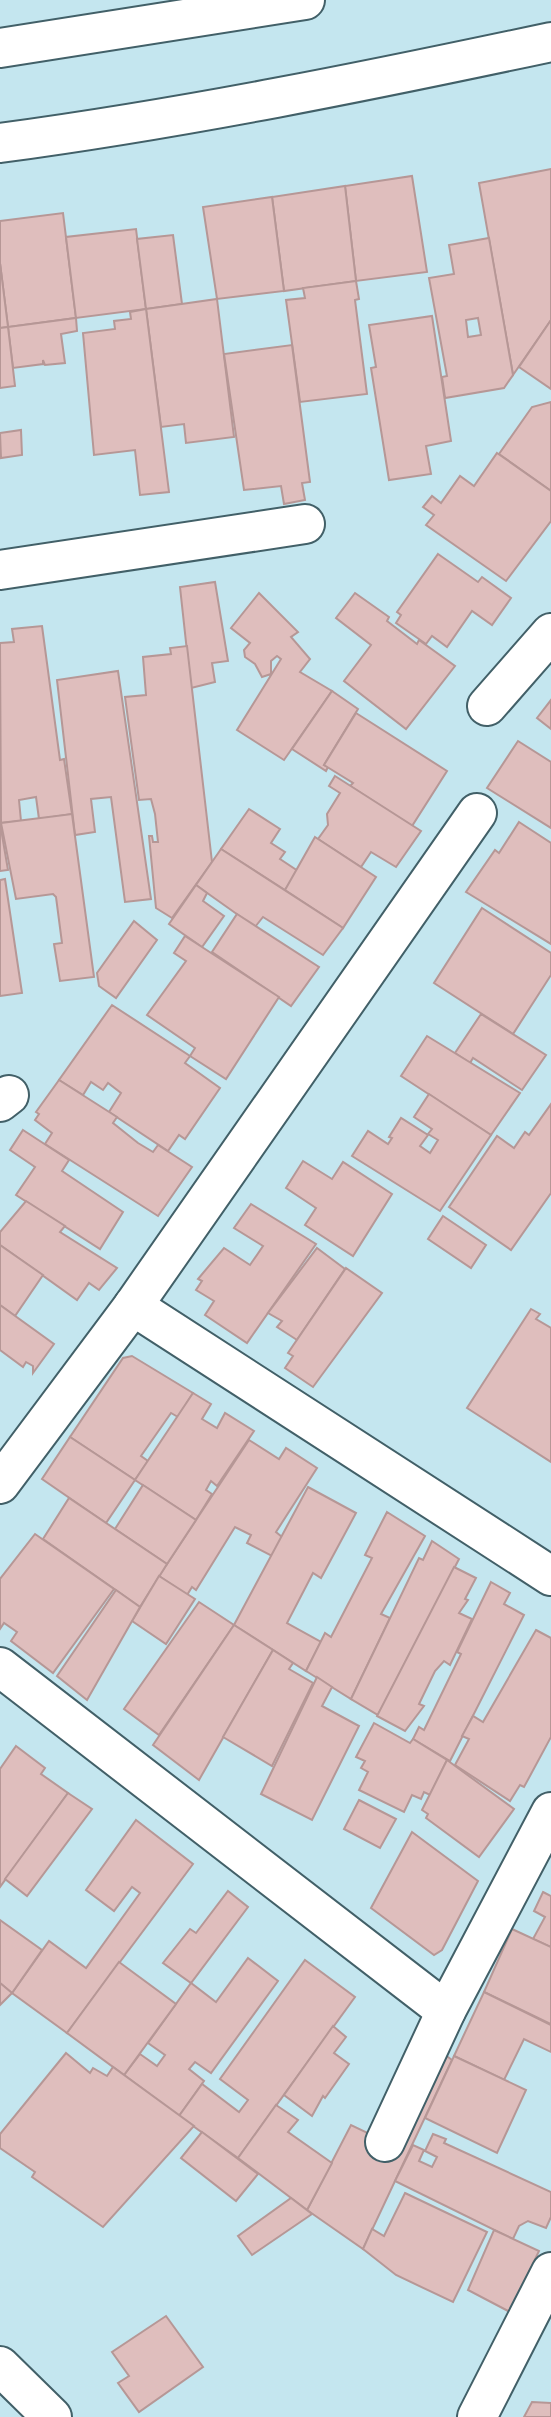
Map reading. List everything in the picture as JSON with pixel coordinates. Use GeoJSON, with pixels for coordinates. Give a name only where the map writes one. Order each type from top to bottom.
{"type":"FeatureCollection","features":[{"type":"Feature","properties":{"kind":"street"},"geometry":{"type":"LineString","coordinates":[[0,48],[304,0]]}},
{"type":"Feature","properties":{"kind":"street"},"geometry":{"type":"LineString","coordinates":[[0,143],[111,128],[294,96],[551,43]]}},
{"type":"Feature","properties":{"kind":"street"},"geometry":{"type":"LineString","coordinates":[[0,570],[305,524]]}},
{"type":"Feature","properties":{"kind":"street"},"geometry":{"type":"LineString","coordinates":[[487,706],[551,633]]}},
{"type":"Feature","properties":{"kind":"street"},"geometry":{"type":"LineString","coordinates":[[0,1484],[133,1306],[477,813]]}},
{"type":"Feature","properties":{"kind":"street"},"geometry":{"type":"LineString","coordinates":[[133,1306],[551,1576]]}},
{"type":"Feature","properties":{"kind":"street"},"geometry":{"type":"LineString","coordinates":[[0,1667],[446,2011]]}},
{"type":"Feature","properties":{"kind":"street"},"geometry":{"type":"LineString","coordinates":[[386,2142],[446,2011],[551,1812]]}},
{"type":"Feature","properties":{"kind":"street"},"geometry":{"type":"LineString","coordinates":[[477,2417],[551,2272]]}},
{"type":"Feature","properties":{"kind":"street"},"geometry":{"type":"LineString","coordinates":[[0,2366],[52,2417]]}},
{"type":"Feature","properties":{"kind":"building"},"geometry":{"type":"Polygon","coordinates":[[[551,169],[551,320],[513,375],[479,183],[551,169]]]}},
{"type":"Feature","properties":{"kind":"building"},"geometry":{"type":"Polygon","coordinates":[[[412,176],[427,272],[356,281],[345,186],[412,176]]]}},
{"type":"Feature","properties":{"kind":"building"},"geometry":{"type":"Polygon","coordinates":[[[345,186],[356,281],[284,291],[272,197],[345,186]]]}},
{"type":"Feature","properties":{"kind":"building"},"geometry":{"type":"Polygon","coordinates":[[[272,197],[284,291],[217,299],[203,207],[272,197]]]}},
{"type":"Feature","properties":{"kind":"building"},"geometry":{"type":"Polygon","coordinates":[[[63,213],[76,318],[8,327],[0,263],[0,221],[63,213]]]}},
{"type":"Feature","properties":{"kind":"building"},"geometry":{"type":"Polygon","coordinates":[[[136,229],[146,309],[76,318],[66,237],[136,229]]]}},
{"type":"Feature","properties":{"kind":"building"},"geometry":{"type":"Polygon","coordinates":[[[173,235],[182,304],[146,309],[137,239],[173,235]]]}},
{"type":"Feature","properties":{"kind":"building"},"geometry":{"type":"Polygon","coordinates":[[[489,238],[513,375],[504,388],[445,398],[442,377],[447,376],[429,278],[454,274],[449,245],[489,238]],[[478,318],[466,320],[468,337],[481,335],[478,318]]]}},
{"type":"Feature","properties":{"kind":"building"},"geometry":{"type":"Polygon","coordinates":[[[0,263],[8,327],[0,328],[0,263]]]}},
{"type":"Feature","properties":{"kind":"building"},"geometry":{"type":"Polygon","coordinates":[[[356,281],[359,299],[355,300],[367,394],[300,402],[286,300],[305,298],[303,288],[356,281]]]}},
{"type":"Feature","properties":{"kind":"building"},"geometry":{"type":"Polygon","coordinates":[[[217,299],[234,437],[186,443],[184,424],[161,427],[146,309],[217,299]]]}},
{"type":"Feature","properties":{"kind":"building"},"geometry":{"type":"Polygon","coordinates":[[[146,309],[169,492],[140,495],[135,450],[94,455],[83,333],[115,329],[114,321],[131,319],[130,312],[146,309]]]}},
{"type":"Feature","properties":{"kind":"building"},"geometry":{"type":"Polygon","coordinates":[[[432,316],[451,441],[426,446],[431,474],[389,480],[371,368],[376,367],[369,325],[432,316]]]}},
{"type":"Feature","properties":{"kind":"building"},"geometry":{"type":"Polygon","coordinates":[[[76,318],[77,331],[61,334],[65,363],[45,365],[43,360],[43,364],[13,368],[8,327],[76,318]]]}},
{"type":"Feature","properties":{"kind":"building"},"geometry":{"type":"Polygon","coordinates":[[[551,320],[551,389],[519,367],[551,320]]]}},
{"type":"Feature","properties":{"kind":"building"},"geometry":{"type":"Polygon","coordinates":[[[8,327],[15,386],[0,388],[0,328],[8,327]]]}},
{"type":"Feature","properties":{"kind":"building"},"geometry":{"type":"Polygon","coordinates":[[[292,345],[310,482],[302,483],[305,500],[284,504],[281,486],[244,490],[224,354],[292,345]]]}},
{"type":"Feature","properties":{"kind":"building"},"geometry":{"type":"Polygon","coordinates":[[[551,402],[551,491],[499,454],[532,407],[551,402]]]}},
{"type":"Feature","properties":{"kind":"building"},"geometry":{"type":"Polygon","coordinates":[[[21,430],[22,455],[1,458],[0,433],[21,430]]]}},
{"type":"Feature","properties":{"kind":"building"},"geometry":{"type":"Polygon","coordinates":[[[497,453],[551,491],[551,521],[506,581],[426,525],[434,515],[423,507],[432,496],[441,503],[460,476],[474,486],[497,453]]]}},
{"type":"Feature","properties":{"kind":"building"},"geometry":{"type":"Polygon","coordinates":[[[438,554],[478,582],[482,577],[511,598],[492,625],[472,611],[447,647],[432,636],[426,644],[396,623],[401,615],[397,612],[438,554]]]}},
{"type":"Feature","properties":{"kind":"building"},"geometry":{"type":"Polygon","coordinates":[[[215,582],[228,661],[212,663],[215,682],[191,688],[180,587],[215,582]]]}},
{"type":"Feature","properties":{"kind":"building"},"geometry":{"type":"Polygon","coordinates":[[[259,593],[298,632],[291,637],[310,659],[300,672],[332,691],[284,760],[237,730],[281,659],[277,656],[271,661],[271,674],[262,677],[255,664],[245,657],[244,650],[250,643],[231,628],[259,593]]]}},
{"type":"Feature","properties":{"kind":"building"},"geometry":{"type":"Polygon","coordinates":[[[355,593],[389,617],[387,621],[417,644],[419,640],[455,666],[406,729],[344,681],[371,645],[336,618],[355,593]]]}},
{"type":"Feature","properties":{"kind":"building"},"geometry":{"type":"Polygon","coordinates":[[[42,626],[60,760],[64,759],[72,814],[39,819],[36,797],[19,800],[21,821],[1,823],[0,643],[14,642],[12,629],[42,626]]]}},
{"type":"Feature","properties":{"kind":"building"},"geometry":{"type":"Polygon","coordinates":[[[187,646],[212,862],[172,918],[156,908],[149,836],[152,836],[153,842],[158,842],[155,814],[151,799],[139,800],[125,697],[146,695],[143,657],[171,654],[170,648],[187,646]]]}},
{"type":"Feature","properties":{"kind":"building"},"geometry":{"type":"Polygon","coordinates":[[[118,671],[151,899],[125,902],[111,797],[91,799],[95,832],[75,835],[57,680],[118,671]]]}},
{"type":"Feature","properties":{"kind":"building"},"geometry":{"type":"Polygon","coordinates":[[[332,691],[358,709],[324,765],[328,767],[326,771],[292,749],[332,691]]]}},
{"type":"Feature","properties":{"kind":"building"},"geometry":{"type":"Polygon","coordinates":[[[551,700],[551,729],[537,718],[551,700]]]}},
{"type":"Feature","properties":{"kind":"building"},"geometry":{"type":"Polygon","coordinates":[[[356,713],[447,771],[412,826],[350,786],[353,783],[324,765],[356,713]]]}},
{"type":"Feature","properties":{"kind":"building"},"geometry":{"type":"Polygon","coordinates":[[[518,741],[551,762],[551,828],[487,788],[518,741]]]}},
{"type":"Feature","properties":{"kind":"building"},"geometry":{"type":"Polygon","coordinates":[[[335,776],[421,831],[396,867],[371,852],[361,867],[318,839],[328,825],[327,814],[340,793],[329,786],[335,776]]]}},
{"type":"Feature","properties":{"kind":"building"},"geometry":{"type":"Polygon","coordinates":[[[249,809],[280,829],[271,843],[285,852],[280,859],[298,871],[285,890],[221,849],[249,809]]]}},
{"type":"Feature","properties":{"kind":"building"},"geometry":{"type":"Polygon","coordinates":[[[72,814],[94,977],[60,981],[54,944],[62,943],[56,897],[53,894],[16,899],[1,823],[72,814]]]}},
{"type":"Feature","properties":{"kind":"building"},"geometry":{"type":"Polygon","coordinates":[[[519,822],[551,843],[551,944],[466,892],[495,850],[499,853],[519,822]]]}},
{"type":"Feature","properties":{"kind":"building"},"geometry":{"type":"Polygon","coordinates":[[[0,823],[8,870],[0,871],[0,823]]]}},
{"type":"Feature","properties":{"kind":"building"},"geometry":{"type":"Polygon","coordinates":[[[315,837],[376,877],[343,928],[285,890],[315,837]]]}},
{"type":"Feature","properties":{"kind":"building"},"geometry":{"type":"Polygon","coordinates":[[[221,849],[343,928],[323,955],[263,917],[255,927],[196,885],[221,849]]]}},
{"type":"Feature","properties":{"kind":"building"},"geometry":{"type":"Polygon","coordinates":[[[5,879],[22,993],[0,996],[0,880],[5,879]]]}},
{"type":"Feature","properties":{"kind":"building"},"geometry":{"type":"Polygon","coordinates":[[[196,885],[207,893],[203,901],[224,916],[202,947],[169,924],[196,885]]]}},
{"type":"Feature","properties":{"kind":"building"},"geometry":{"type":"Polygon","coordinates":[[[482,908],[551,953],[551,975],[513,1034],[434,983],[482,908]]]}},
{"type":"Feature","properties":{"kind":"building"},"geometry":{"type":"Polygon","coordinates":[[[237,914],[319,967],[291,1006],[212,952],[237,914]]]}},
{"type":"Feature","properties":{"kind":"building"},"geometry":{"type":"Polygon","coordinates":[[[134,921],[157,940],[116,998],[99,986],[97,973],[134,921]]]}},
{"type":"Feature","properties":{"kind":"building"},"geometry":{"type":"Polygon","coordinates":[[[185,936],[279,997],[226,1079],[190,1056],[195,1048],[147,1015],[186,961],[174,953],[185,936]]]}},
{"type":"Feature","properties":{"kind":"building"},"geometry":{"type":"Polygon","coordinates":[[[112,1005],[190,1056],[185,1063],[220,1088],[185,1139],[179,1135],[168,1151],[109,1112],[121,1093],[108,1083],[103,1090],[91,1082],[83,1095],[59,1080],[112,1005]]]}},
{"type":"Feature","properties":{"kind":"building"},"geometry":{"type":"Polygon","coordinates":[[[481,1014],[546,1055],[522,1090],[473,1058],[470,1063],[455,1053],[481,1014]]]}},
{"type":"Feature","properties":{"kind":"building"},"geometry":{"type":"Polygon","coordinates":[[[427,1036],[520,1093],[491,1135],[401,1076],[427,1036]]]}},
{"type":"Feature","properties":{"kind":"building"},"geometry":{"type":"Polygon","coordinates":[[[59,1080],[117,1117],[113,1123],[138,1143],[153,1152],[158,1145],[192,1167],[158,1216],[45,1144],[52,1133],[35,1120],[39,1114],[36,1112],[59,1080]]]}},
{"type":"Feature","properties":{"kind":"building"},"geometry":{"type":"Polygon","coordinates":[[[429,1094],[491,1135],[440,1211],[352,1156],[368,1131],[388,1144],[392,1138],[389,1137],[401,1118],[428,1135],[420,1146],[430,1153],[438,1140],[428,1134],[432,1129],[414,1117],[429,1094]]]}},
{"type":"Feature","properties":{"kind":"building"},"geometry":{"type":"Polygon","coordinates":[[[551,1104],[551,1193],[511,1250],[449,1207],[497,1136],[514,1148],[525,1132],[529,1135],[551,1104]]]}},
{"type":"Feature","properties":{"kind":"building"},"geometry":{"type":"Polygon","coordinates":[[[23,1130],[69,1160],[62,1171],[123,1212],[100,1249],[16,1195],[35,1167],[10,1150],[23,1130]]]}},
{"type":"Feature","properties":{"kind":"building"},"geometry":{"type":"Polygon","coordinates":[[[303,1161],[332,1179],[343,1162],[392,1194],[353,1256],[305,1225],[316,1208],[286,1188],[303,1161]]]}},
{"type":"Feature","properties":{"kind":"building"},"geometry":{"type":"Polygon","coordinates":[[[26,1201],[65,1226],[60,1232],[117,1268],[99,1290],[89,1283],[77,1300],[0,1245],[0,1232],[26,1201]]]}},
{"type":"Feature","properties":{"kind":"building"},"geometry":{"type":"Polygon","coordinates":[[[251,1204],[316,1244],[247,1343],[205,1315],[214,1301],[196,1290],[202,1281],[198,1279],[224,1248],[250,1265],[263,1246],[234,1228],[251,1204]]]}},
{"type":"Feature","properties":{"kind":"building"},"geometry":{"type":"Polygon","coordinates":[[[443,1216],[486,1245],[471,1268],[428,1239],[443,1216]]]}},
{"type":"Feature","properties":{"kind":"building"},"geometry":{"type":"Polygon","coordinates":[[[0,1245],[43,1275],[15,1316],[0,1305],[0,1245]]]}},
{"type":"Feature","properties":{"kind":"building"},"geometry":{"type":"Polygon","coordinates":[[[317,1248],[345,1269],[297,1340],[277,1327],[282,1321],[268,1313],[317,1248]]]}},
{"type":"Feature","properties":{"kind":"building"},"geometry":{"type":"Polygon","coordinates":[[[346,1268],[382,1293],[313,1387],[285,1368],[293,1356],[288,1353],[346,1268]]]}},
{"type":"Feature","properties":{"kind":"building"},"geometry":{"type":"Polygon","coordinates":[[[0,1305],[54,1344],[33,1373],[33,1366],[26,1362],[23,1367],[0,1350],[0,1305]]]}},
{"type":"Feature","properties":{"kind":"building"},"geometry":{"type":"Polygon","coordinates":[[[531,1309],[540,1314],[536,1319],[551,1328],[551,1462],[467,1408],[531,1309]]]}},
{"type":"Feature","properties":{"kind":"building"},"geometry":{"type":"Polygon","coordinates":[[[132,1356],[193,1393],[178,1417],[171,1413],[141,1456],[148,1461],[135,1480],[70,1437],[123,1358],[132,1356]]]}},
{"type":"Feature","properties":{"kind":"building"},"geometry":{"type":"Polygon","coordinates":[[[193,1393],[211,1404],[202,1419],[217,1428],[225,1413],[254,1431],[217,1486],[211,1481],[206,1490],[212,1494],[196,1520],[135,1480],[193,1393]]]}},
{"type":"Feature","properties":{"kind":"building"},"geometry":{"type":"Polygon","coordinates":[[[70,1437],[135,1480],[106,1523],[42,1479],[70,1437]]]}},
{"type":"Feature","properties":{"kind":"building"},"geometry":{"type":"Polygon","coordinates":[[[249,1440],[279,1459],[286,1448],[317,1468],[276,1532],[282,1537],[272,1556],[247,1543],[251,1535],[235,1527],[196,1590],[192,1587],[187,1595],[159,1576],[249,1440]]]}},
{"type":"Feature","properties":{"kind":"building"},"geometry":{"type":"Polygon","coordinates":[[[143,1485],[196,1520],[167,1564],[115,1529],[143,1485]]]}},
{"type":"Feature","properties":{"kind":"building"},"geometry":{"type":"Polygon","coordinates":[[[308,1487],[356,1513],[321,1578],[313,1573],[287,1623],[321,1642],[306,1671],[234,1625],[308,1487]]]}},
{"type":"Feature","properties":{"kind":"building"},"geometry":{"type":"Polygon","coordinates":[[[69,1498],[167,1564],[140,1607],[43,1539],[69,1498]]]}},
{"type":"Feature","properties":{"kind":"building"},"geometry":{"type":"Polygon","coordinates":[[[387,1512],[425,1536],[381,1614],[390,1618],[351,1699],[306,1671],[325,1633],[331,1637],[372,1558],[365,1555],[387,1512]]]}},
{"type":"Feature","properties":{"kind":"building"},"geometry":{"type":"Polygon","coordinates":[[[35,1534],[114,1589],[53,1673],[11,1641],[17,1632],[4,1623],[0,1629],[0,1579],[35,1534]]]}},
{"type":"Feature","properties":{"kind":"building"},"geometry":{"type":"Polygon","coordinates":[[[432,1541],[459,1559],[378,1715],[351,1699],[419,1558],[423,1560],[432,1541]]]}},
{"type":"Feature","properties":{"kind":"building"},"geometry":{"type":"Polygon","coordinates":[[[454,1567],[476,1578],[465,1599],[468,1600],[459,1613],[472,1619],[450,1665],[444,1661],[435,1671],[419,1704],[424,1706],[405,1731],[377,1716],[454,1567]]]}},
{"type":"Feature","properties":{"kind":"building"},"geometry":{"type":"Polygon","coordinates":[[[159,1576],[195,1599],[166,1644],[132,1621],[159,1576]]]}},
{"type":"Feature","properties":{"kind":"building"},"geometry":{"type":"Polygon","coordinates":[[[491,1582],[510,1593],[504,1604],[524,1615],[450,1761],[413,1739],[419,1727],[424,1730],[461,1654],[457,1652],[491,1582]]]}},
{"type":"Feature","properties":{"kind":"building"},"geometry":{"type":"Polygon","coordinates":[[[116,1590],[140,1607],[87,1700],[57,1676],[116,1590]]]}},
{"type":"Feature","properties":{"kind":"building"},"geometry":{"type":"Polygon","coordinates":[[[199,1602],[234,1625],[159,1735],[124,1709],[199,1602]]]}},
{"type":"Feature","properties":{"kind":"building"},"geometry":{"type":"Polygon","coordinates":[[[234,1625],[273,1650],[199,1780],[153,1745],[234,1625]]]}},
{"type":"Feature","properties":{"kind":"building"},"geometry":{"type":"Polygon","coordinates":[[[536,1630],[551,1638],[551,1737],[524,1787],[520,1785],[510,1801],[455,1765],[469,1739],[462,1736],[473,1716],[483,1722],[536,1630]]]}},
{"type":"Feature","properties":{"kind":"building"},"geometry":{"type":"Polygon","coordinates":[[[273,1650],[293,1663],[289,1669],[313,1683],[272,1766],[223,1737],[273,1650]]]}},
{"type":"Feature","properties":{"kind":"building"},"geometry":{"type":"Polygon","coordinates":[[[317,1677],[332,1687],[322,1706],[359,1726],[312,1820],[261,1794],[317,1677]]]}},
{"type":"Feature","properties":{"kind":"building"},"geometry":{"type":"Polygon","coordinates":[[[374,1723],[410,1743],[413,1739],[447,1760],[430,1795],[424,1792],[421,1799],[412,1795],[404,1812],[359,1790],[368,1772],[361,1768],[365,1761],[356,1757],[374,1723]]]}},
{"type":"Feature","properties":{"kind":"building"},"geometry":{"type":"Polygon","coordinates":[[[16,1746],[45,1768],[41,1774],[68,1793],[0,1887],[0,1769],[16,1746]]]}},
{"type":"Feature","properties":{"kind":"building"},"geometry":{"type":"Polygon","coordinates":[[[447,1760],[514,1809],[479,1857],[426,1818],[428,1814],[422,1810],[447,1760]]]}},
{"type":"Feature","properties":{"kind":"building"},"geometry":{"type":"Polygon","coordinates":[[[68,1793],[92,1809],[27,1896],[5,1879],[68,1793]]]}},
{"type":"Feature","properties":{"kind":"building"},"geometry":{"type":"Polygon","coordinates":[[[359,1800],[396,1819],[380,1848],[344,1829],[359,1800]]]}},
{"type":"Feature","properties":{"kind":"building"},"geometry":{"type":"Polygon","coordinates":[[[136,1820],[193,1864],[67,2033],[12,1993],[49,1941],[86,1968],[140,1893],[132,1887],[114,1911],[86,1890],[136,1820]]]}},
{"type":"Feature","properties":{"kind":"building"},"geometry":{"type":"Polygon","coordinates":[[[412,1832],[478,1881],[442,1950],[434,1955],[371,1908],[412,1832]]]}},
{"type":"Feature","properties":{"kind":"building"},"geometry":{"type":"Polygon","coordinates":[[[228,1891],[248,1907],[191,1983],[163,1963],[190,1929],[196,1933],[228,1891]]]}},
{"type":"Feature","properties":{"kind":"building"},"geometry":{"type":"Polygon","coordinates":[[[543,1892],[551,1896],[551,1947],[533,1939],[545,1917],[534,1911],[543,1892]]]}},
{"type":"Feature","properties":{"kind":"building"},"geometry":{"type":"Polygon","coordinates":[[[0,1920],[42,1950],[12,1993],[0,1983],[0,1920]]]}},
{"type":"Feature","properties":{"kind":"building"},"geometry":{"type":"Polygon","coordinates":[[[512,1929],[551,1947],[551,2024],[484,1992],[512,1929]]]}},
{"type":"Feature","properties":{"kind":"building"},"geometry":{"type":"Polygon","coordinates":[[[248,1958],[278,1981],[211,2073],[195,2062],[189,2069],[204,2081],[179,2116],[124,2075],[140,2054],[157,2066],[165,2055],[148,2043],[191,1983],[216,2002],[248,1958]]]}},
{"type":"Feature","properties":{"kind":"building"},"geometry":{"type":"Polygon","coordinates":[[[305,1960],[355,1997],[238,2158],[179,2116],[202,2084],[239,2112],[248,2100],[220,2079],[305,1960]]]}},
{"type":"Feature","properties":{"kind":"building"},"geometry":{"type":"Polygon","coordinates":[[[119,1962],[176,2004],[124,2075],[67,2033],[119,1962]]]}},
{"type":"Feature","properties":{"kind":"building"},"geometry":{"type":"Polygon","coordinates":[[[0,1983],[12,1993],[0,2005],[0,1983]]]}},
{"type":"Feature","properties":{"kind":"building"},"geometry":{"type":"Polygon","coordinates":[[[484,1992],[551,2025],[551,2052],[524,2039],[504,2080],[454,2056],[484,1992]]]}},
{"type":"Feature","properties":{"kind":"building"},"geometry":{"type":"Polygon","coordinates":[[[333,2026],[346,2037],[334,2053],[349,2064],[325,2098],[323,2096],[312,2116],[284,2095],[333,2026]]]}},
{"type":"Feature","properties":{"kind":"building"},"geometry":{"type":"Polygon","coordinates":[[[428,2042],[452,2060],[363,2249],[307,2210],[351,2125],[380,2139],[428,2042]]]}},
{"type":"Feature","properties":{"kind":"building"},"geometry":{"type":"Polygon","coordinates":[[[66,2053],[90,2073],[93,2068],[107,2076],[113,2067],[194,2126],[103,2227],[32,2177],[35,2172],[0,2148],[0,2134],[66,2053]]]}},
{"type":"Feature","properties":{"kind":"building"},"geometry":{"type":"Polygon","coordinates":[[[454,2056],[526,2090],[497,2153],[425,2118],[454,2056]]]}},
{"type":"Feature","properties":{"kind":"building"},"geometry":{"type":"Polygon","coordinates":[[[276,2105],[298,2120],[288,2132],[332,2163],[307,2210],[238,2158],[276,2105]]]}},
{"type":"Feature","properties":{"kind":"building"},"geometry":{"type":"Polygon","coordinates":[[[202,2132],[258,2174],[236,2201],[181,2158],[202,2132]]]}},
{"type":"Feature","properties":{"kind":"building"},"geometry":{"type":"Polygon","coordinates":[[[433,2134],[446,2139],[444,2143],[551,2192],[551,2217],[546,2228],[528,2221],[519,2226],[513,2239],[395,2181],[413,2145],[424,2150],[419,2161],[432,2167],[437,2157],[425,2151],[433,2134]]]}},
{"type":"Feature","properties":{"kind":"building"},"geometry":{"type":"Polygon","coordinates":[[[405,2193],[487,2232],[453,2302],[396,2275],[363,2249],[372,2229],[384,2236],[405,2193]]]}},
{"type":"Feature","properties":{"kind":"building"},"geometry":{"type":"Polygon","coordinates":[[[291,2198],[312,2214],[252,2255],[238,2236],[291,2198]]]}},
{"type":"Feature","properties":{"kind":"building"},"geometry":{"type":"Polygon","coordinates":[[[494,2230],[539,2251],[510,2312],[468,2290],[494,2230]]]}},
{"type":"Feature","properties":{"kind":"building"},"geometry":{"type":"Polygon","coordinates":[[[166,2316],[203,2367],[139,2412],[118,2383],[129,2376],[112,2352],[166,2316]]]}},
{"type":"Feature","properties":{"kind":"building"},"geometry":{"type":"Polygon","coordinates":[[[532,2402],[551,2403],[551,2417],[524,2417],[532,2402]]]}}]}
